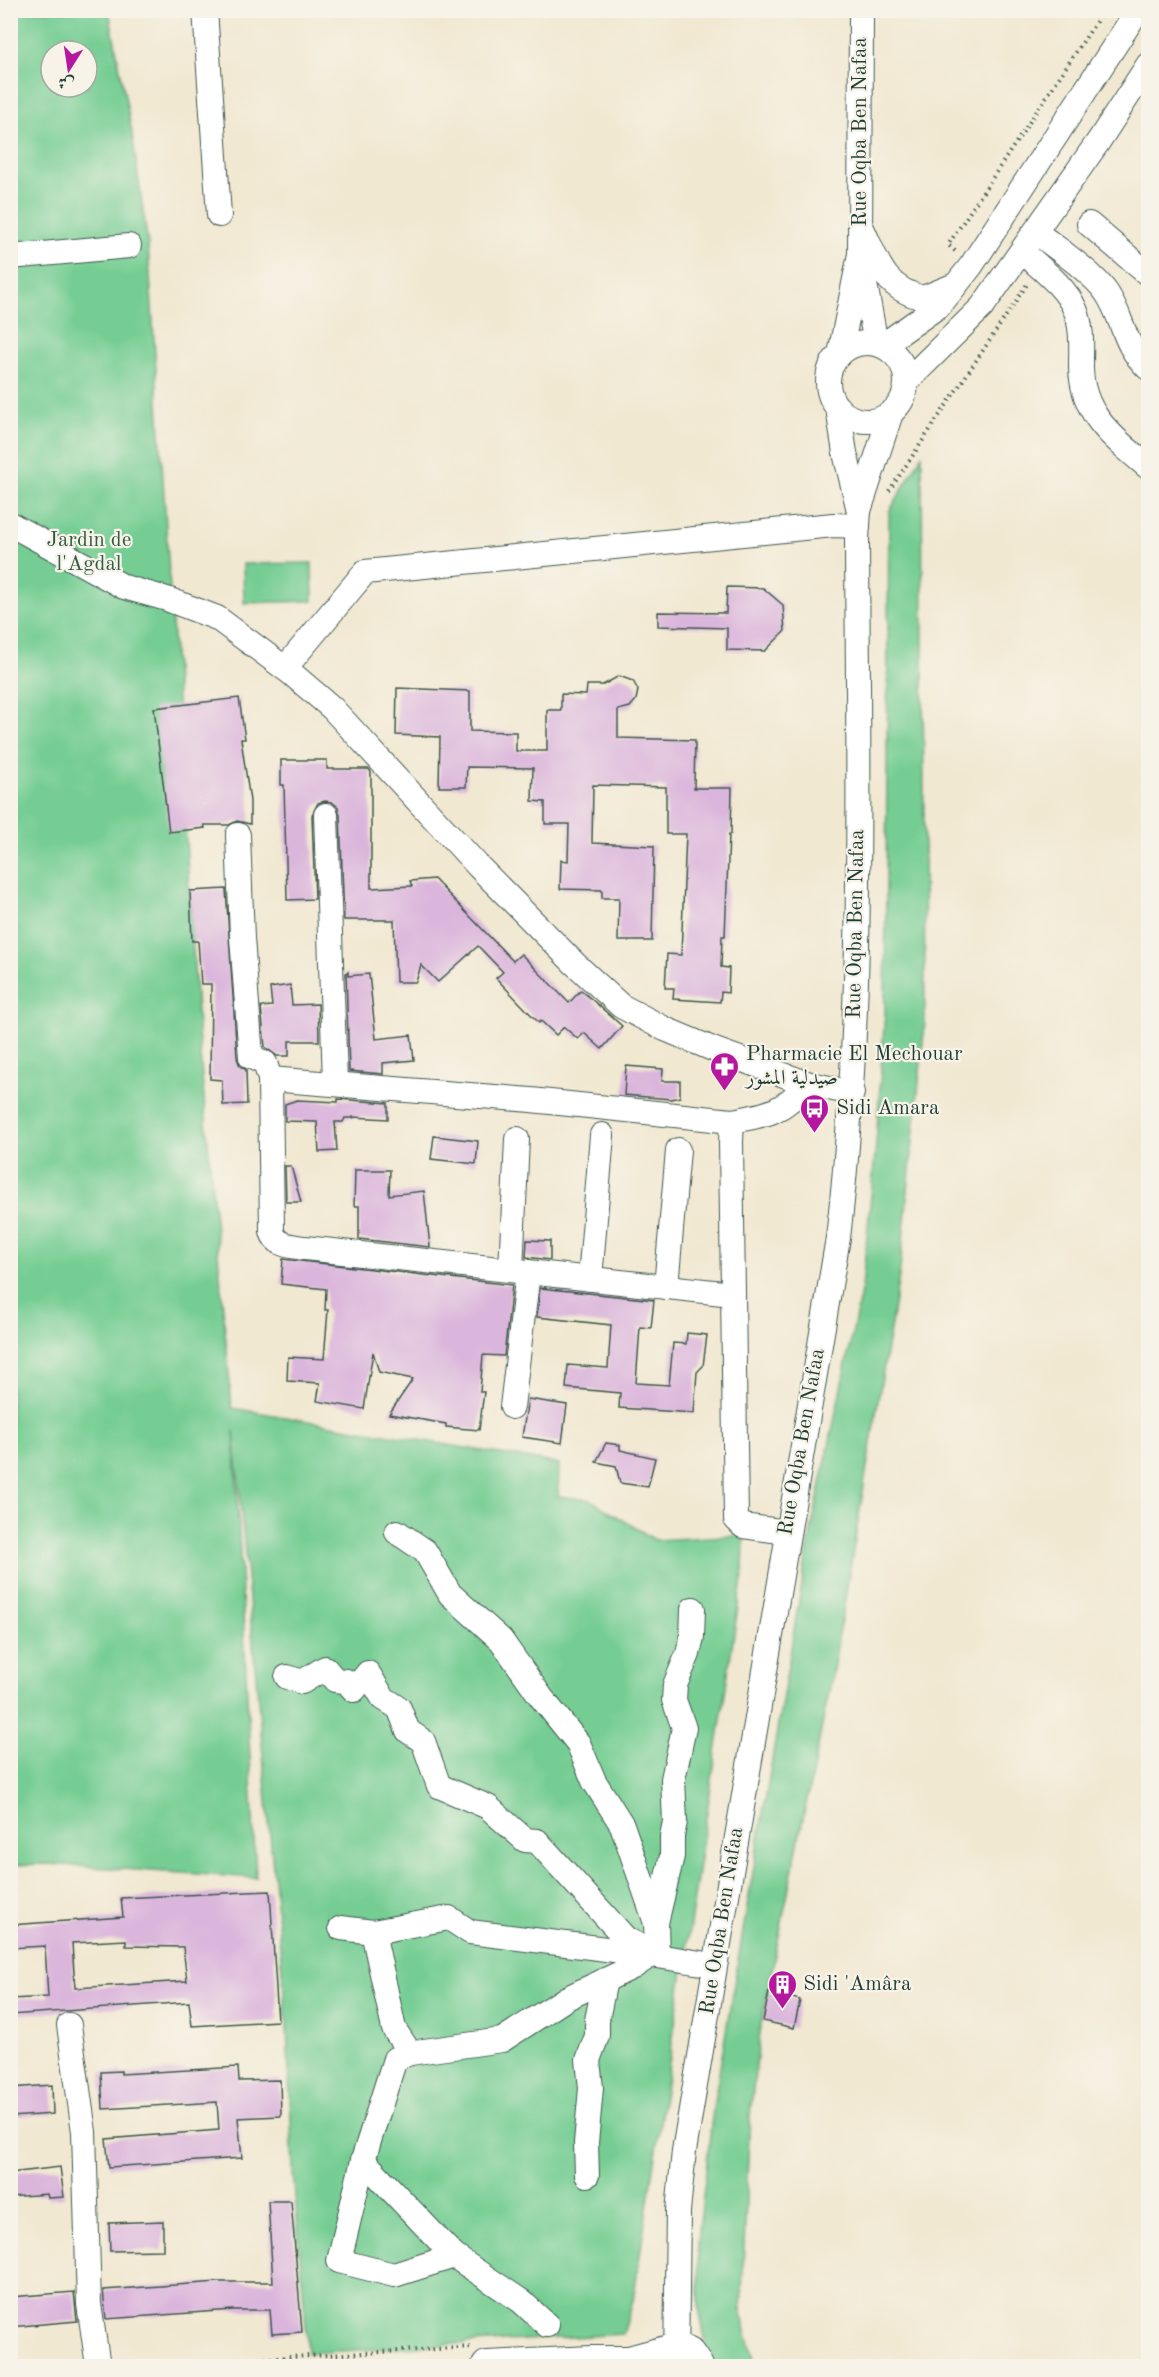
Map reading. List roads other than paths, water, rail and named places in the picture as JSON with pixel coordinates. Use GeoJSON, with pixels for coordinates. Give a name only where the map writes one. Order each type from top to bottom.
{"type":"FeatureCollection","features":[{"type":"Feature","properties":{"kind":"main road"},"geometry":{"type":"LineString","coordinates":[[481,2357],[631,2364],[684,2360]]}},
{"type":"Feature","properties":{"kind":"street"},"geometry":{"type":"LineString","coordinates":[[205,10],[219,215]]}},
{"type":"Feature","properties":{"kind":"street","name":"Rue Oqba Ben Nafaa"},"geometry":{"type":"LineString","coordinates":[[840,354],[860,254],[861,10]]}},
{"type":"Feature","properties":{"kind":"street"},"geometry":{"type":"LineString","coordinates":[[880,345],[901,363],[906,382],[902,399],[891,413],[881,418],[858,420],[847,416],[831,398],[828,375],[832,363],[840,354],[854,345],[880,345],[940,305],[964,274],[1138,10]]}},
{"type":"Feature","properties":{"kind":"street"},"geometry":{"type":"LineString","coordinates":[[906,382],[1030,259],[1036,232],[1149,65]]}},
{"type":"Feature","properties":{"kind":"street"},"geometry":{"type":"LineString","coordinates":[[1089,224],[1149,274]]}},
{"type":"Feature","properties":{"kind":"street"},"geometry":{"type":"LineString","coordinates":[[860,225],[884,274],[899,289],[923,298],[936,294],[964,274]]}},
{"type":"Feature","properties":{"kind":"street"},"geometry":{"type":"LineString","coordinates":[[1036,232],[1101,286],[1110,300],[1128,342],[1149,368]]}},
{"type":"Feature","properties":{"kind":"street"},"geometry":{"type":"LineString","coordinates":[[10,257],[129,246]]}},
{"type":"Feature","properties":{"kind":"street","name":"Rue Oqba Ben Nafaa"},"geometry":{"type":"LineString","coordinates":[[860,254],[880,345]]}},
{"type":"Feature","properties":{"kind":"street"},"geometry":{"type":"LineString","coordinates":[[1030,259],[1069,297],[1078,318],[1081,378],[1089,407],[1107,432],[1149,467]]}},
{"type":"Feature","properties":{"kind":"street","name":"Rue Oqba Ben Nafaa"},"geometry":{"type":"LineString","coordinates":[[684,2360],[678,2211],[684,2151],[838,1238],[852,1093],[859,858],[859,519],[838,408]]}},
{"type":"Feature","properties":{"kind":"street","name":"Rue Oqba Ben Nafaa"},"geometry":{"type":"LineString","coordinates":[[859,519],[891,413]]}},
{"type":"Feature","properties":{"kind":"street"},"geometry":{"type":"LineString","coordinates":[[285,668],[365,572],[833,525],[859,519]]}},
{"type":"Feature","properties":{"kind":"street"},"geometry":{"type":"LineString","coordinates":[[10,524],[124,587],[167,599],[217,618],[285,668],[332,708],[486,874],[575,964],[621,1006],[665,1029],[806,1083],[852,1093]]}},
{"type":"Feature","properties":{"kind":"street"},"geometry":{"type":"LineString","coordinates":[[326,815],[335,1082]]}},
{"type":"Feature","properties":{"kind":"street"},"geometry":{"type":"LineString","coordinates":[[238,835],[242,938],[251,1057],[264,1063],[270,1078],[273,1237],[278,1241],[305,1248],[732,1294]]}},
{"type":"Feature","properties":{"kind":"street"},"geometry":{"type":"LineString","coordinates":[[270,1078],[335,1082],[732,1121],[765,1115],[782,1107],[795,1098],[806,1083]]}},
{"type":"Feature","properties":{"kind":"street"},"geometry":{"type":"LineString","coordinates":[[732,1121],[736,1519],[743,1526],[787,1532]]}},
{"type":"Feature","properties":{"kind":"street"},"geometry":{"type":"LineString","coordinates":[[590,1279],[602,1135]]}},
{"type":"Feature","properties":{"kind":"street"},"geometry":{"type":"LineString","coordinates":[[512,1407],[520,1271],[517,1139]]}},
{"type":"Feature","properties":{"kind":"street"},"geometry":{"type":"LineString","coordinates":[[666,1287],[678,1150]]}},
{"type":"Feature","properties":{"kind":"street"},"geometry":{"type":"LineString","coordinates":[[397,1532],[425,1551],[450,1594],[501,1640],[541,1697],[578,1743],[594,1781],[622,1825],[656,1923]]}},
{"type":"Feature","properties":{"kind":"street"},"geometry":{"type":"LineString","coordinates":[[654,1955],[656,1923],[672,1856],[675,1822],[673,1779],[684,1728],[674,1700],[675,1685],[688,1654],[692,1637],[693,1609]]}},
{"type":"Feature","properties":{"kind":"street"},"geometry":{"type":"LineString","coordinates":[[287,1677],[302,1682],[325,1668],[335,1680],[346,1681],[354,1690],[368,1673],[382,1698],[399,1708],[408,1731],[423,1741],[440,1785],[488,1807],[525,1840],[537,1841],[627,1939],[654,1955]]}},
{"type":"Feature","properties":{"kind":"street"},"geometry":{"type":"LineString","coordinates":[[341,1928],[373,1932],[449,1918],[470,1932],[654,1955],[714,1965]]}},
{"type":"Feature","properties":{"kind":"street"},"geometry":{"type":"LineString","coordinates":[[373,1932],[394,2029],[410,2053]]}},
{"type":"Feature","properties":{"kind":"street"},"geometry":{"type":"LineString","coordinates":[[454,2256],[394,2275],[339,2261],[363,2160],[395,2059],[410,2053],[502,2040],[567,1998],[654,1955]]}},
{"type":"Feature","properties":{"kind":"street"},"geometry":{"type":"LineString","coordinates":[[587,2175],[586,2143],[591,2088],[588,2060],[597,2036],[597,2020],[604,1980]]}},
{"type":"Feature","properties":{"kind":"street"},"geometry":{"type":"LineString","coordinates":[[69,2025],[84,2132],[89,2304],[98,2367]]}},
{"type":"Feature","properties":{"kind":"street"},"geometry":{"type":"LineString","coordinates":[[363,2160],[454,2256],[521,2301],[547,2325]]}},
{"type":"Feature","properties":{"kind":"place","name":"Pharmacie El Mechouar صيدلية المشور"},"geometry":{"type":"Point","coordinates":[725,1092]}},
{"type":"Feature","properties":{"kind":"place","name":"Sidi Amara"},"geometry":{"type":"Point","coordinates":[815,1134]}},
{"type":"Feature","properties":{"kind":"place","name":"Sidi 'Amâra"},"geometry":{"type":"Point","coordinates":[782,2010]}},
{"type":"Feature","properties":{"kind":"park label","name":"Jardin de l'Agdal"},"geometry":{"type":"Point","coordinates":[89,552]}}]}
